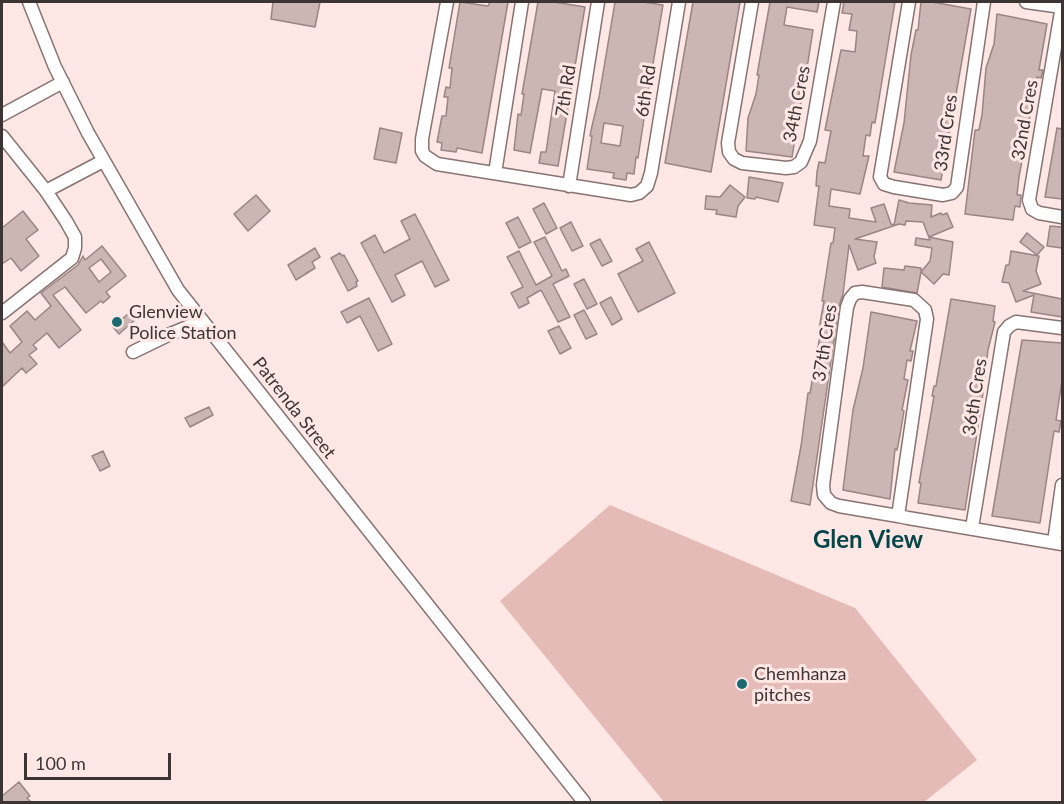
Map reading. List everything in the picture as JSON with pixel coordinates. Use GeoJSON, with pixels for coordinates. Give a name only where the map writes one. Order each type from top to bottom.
{"type":"FeatureCollection","features":[{"type":"Feature","properties":{"kind":"street","name":"Patrenda Street"},"geometry":{"type":"LineString","coordinates":[[29,2],[63,82],[103,161],[178,290],[584,802]]}},
{"type":"Feature","properties":{"kind":"street"},"geometry":{"type":"LineString","coordinates":[[447,2],[422,139],[422,151],[430,161],[437,164],[569,186]]}},
{"type":"Feature","properties":{"kind":"street"},"geometry":{"type":"LineString","coordinates":[[495,173],[522,2]]}},
{"type":"Feature","properties":{"kind":"street","name":"7th Rd"},"geometry":{"type":"LineString","coordinates":[[569,186],[598,2]]}},
{"type":"Feature","properties":{"kind":"street","name":"6th Rd"},"geometry":{"type":"LineString","coordinates":[[569,186],[631,195],[639,193],[647,186],[679,2]]}},
{"type":"Feature","properties":{"kind":"street","name":"34th Cres"},"geometry":{"type":"LineString","coordinates":[[752,2],[728,143],[729,152],[741,163],[786,168],[794,167],[801,162],[810,141],[834,2]]}},
{"type":"Feature","properties":{"kind":"street","name":"33rd Cres"},"geometry":{"type":"LineString","coordinates":[[909,2],[880,177],[884,184],[894,187],[943,195],[952,193],[957,187],[984,2]]}},
{"type":"Feature","properties":{"kind":"street"},"geometry":{"type":"LineString","coordinates":[[1026,2],[1062,7]]}},
{"type":"Feature","properties":{"kind":"street","name":"32nd Cres"},"geometry":{"type":"LineString","coordinates":[[1062,7],[1029,200],[1032,209],[1039,213],[1062,217]]}},
{"type":"Feature","properties":{"kind":"street"},"geometry":{"type":"LineString","coordinates":[[2,115],[63,82]]}},
{"type":"Feature","properties":{"kind":"street"},"geometry":{"type":"LineString","coordinates":[[2,313],[72,258],[75,248],[75,237],[71,229],[46,191],[3,140]]}},
{"type":"Feature","properties":{"kind":"street"},"geometry":{"type":"LineString","coordinates":[[46,191],[103,161]]}},
{"type":"Feature","properties":{"kind":"street","name":"37th Cres"},"geometry":{"type":"LineString","coordinates":[[862,292],[914,300],[925,310],[927,319],[898,516],[839,506],[831,503],[824,495],[823,485],[847,307],[855,293],[862,292]]}},
{"type":"Feature","properties":{"kind":"street"},"geometry":{"type":"LineString","coordinates":[[133,352],[168,334],[202,321]]}},
{"type":"Feature","properties":{"kind":"street","name":"36th Cres"},"geometry":{"type":"LineString","coordinates":[[972,528],[1004,332],[1016,322],[1062,328]]}},
{"type":"Feature","properties":{"kind":"street"},"geometry":{"type":"LineString","coordinates":[[898,516],[1058,543],[1062,485]]}},
{"type":"Feature","properties":{"kind":"shaded area","name":"Chemhanza pitches"},"geometry":{"type":"Polygon","coordinates":[[[610,505],[855,608],[977,760],[924,802],[664,802],[500,601],[610,505]]]}},
{"type":"Feature","properties":{"kind":"building"},"geometry":{"type":"Polygon","coordinates":[[[273,2],[320,2],[315,27],[271,19],[273,2]]]}},
{"type":"Feature","properties":{"kind":"building"},"geometry":{"type":"Polygon","coordinates":[[[460,2],[488,6],[490,2],[508,2],[482,153],[457,148],[456,152],[441,150],[442,143],[437,142],[442,116],[446,116],[448,97],[444,97],[446,87],[450,88],[452,68],[449,68],[460,2]]]}},
{"type":"Feature","properties":{"kind":"building"},"geometry":{"type":"Polygon","coordinates":[[[538,2],[585,7],[558,166],[539,163],[541,152],[546,152],[555,91],[542,89],[530,153],[514,150],[518,114],[521,115],[524,94],[522,94],[538,2]]]}},
{"type":"Feature","properties":{"kind":"building"},"geometry":{"type":"Polygon","coordinates":[[[615,2],[663,5],[638,158],[636,157],[634,174],[627,173],[626,180],[613,178],[614,173],[587,169],[592,136],[590,136],[615,2]],[[604,123],[601,143],[620,146],[623,126],[604,123]]]}},
{"type":"Feature","properties":{"kind":"building"},"geometry":{"type":"Polygon","coordinates":[[[693,2],[740,2],[711,172],[665,163],[693,2]]]}},
{"type":"Feature","properties":{"kind":"building"},"geometry":{"type":"Polygon","coordinates":[[[770,2],[819,2],[817,12],[787,7],[784,25],[813,30],[807,68],[802,67],[798,86],[800,87],[798,101],[801,102],[792,157],[746,151],[748,118],[756,94],[759,75],[757,75],[770,2]]]}},
{"type":"Feature","properties":{"kind":"building"},"geometry":{"type":"Polygon","coordinates":[[[844,2],[895,2],[875,123],[872,122],[870,136],[866,135],[863,156],[869,156],[860,194],[831,189],[829,206],[850,209],[849,218],[876,222],[871,208],[884,204],[891,224],[894,225],[899,200],[932,205],[931,217],[947,213],[953,227],[929,237],[953,242],[949,275],[943,274],[934,284],[921,272],[930,261],[932,248],[915,245],[916,238],[930,240],[923,222],[906,221],[905,225],[899,224],[855,239],[877,242],[874,257],[876,263],[858,270],[849,245],[810,505],[791,501],[808,393],[810,393],[821,330],[819,329],[824,301],[822,301],[835,228],[814,225],[819,186],[816,186],[817,172],[819,162],[825,163],[831,131],[825,130],[841,50],[855,52],[857,31],[849,30],[852,14],[842,13],[844,2]]]}},
{"type":"Feature","properties":{"kind":"building"},"geometry":{"type":"Polygon","coordinates":[[[921,2],[971,9],[941,180],[894,172],[904,123],[911,55],[916,30],[918,30],[921,2]]]}},
{"type":"Feature","properties":{"kind":"building"},"geometry":{"type":"Polygon","coordinates":[[[997,14],[1047,24],[1039,70],[1043,70],[1041,78],[1037,77],[1019,177],[1017,195],[1021,195],[1020,207],[1015,206],[1013,220],[965,214],[975,130],[979,130],[982,115],[986,68],[994,44],[997,14]]]}},
{"type":"Feature","properties":{"kind":"building"},"geometry":{"type":"Polygon","coordinates":[[[380,128],[402,133],[396,163],[374,159],[380,128]]]}},
{"type":"Feature","properties":{"kind":"building"},"geometry":{"type":"Polygon","coordinates":[[[1057,128],[1062,129],[1062,199],[1045,197],[1057,128]]]}},
{"type":"Feature","properties":{"kind":"building"},"geometry":{"type":"Polygon","coordinates":[[[749,177],[783,183],[778,202],[756,197],[755,199],[747,198],[749,177]]]}},
{"type":"Feature","properties":{"kind":"building"},"geometry":{"type":"Polygon","coordinates":[[[730,185],[745,197],[738,206],[736,217],[716,214],[717,210],[705,209],[706,196],[720,197],[730,185]]]}},
{"type":"Feature","properties":{"kind":"building"},"geometry":{"type":"Polygon","coordinates":[[[256,195],[270,211],[248,231],[234,214],[256,195]]]}},
{"type":"Feature","properties":{"kind":"building"},"geometry":{"type":"Polygon","coordinates":[[[544,203],[557,228],[546,234],[533,209],[544,203]]]}},
{"type":"Feature","properties":{"kind":"building"},"geometry":{"type":"Polygon","coordinates":[[[23,211],[38,230],[26,239],[39,256],[21,271],[11,258],[2,264],[2,228],[23,211]]]}},
{"type":"Feature","properties":{"kind":"building"},"geometry":{"type":"Polygon","coordinates":[[[415,214],[449,280],[435,287],[422,261],[395,275],[405,295],[392,302],[361,243],[375,235],[384,253],[410,239],[401,221],[415,214]]]}},
{"type":"Feature","properties":{"kind":"building"},"geometry":{"type":"Polygon","coordinates":[[[518,217],[531,242],[519,248],[506,223],[518,217]]]}},
{"type":"Feature","properties":{"kind":"building"},"geometry":{"type":"Polygon","coordinates":[[[571,222],[583,246],[572,251],[560,228],[571,222]]]}},
{"type":"Feature","properties":{"kind":"building"},"geometry":{"type":"Polygon","coordinates":[[[1050,226],[1062,227],[1062,248],[1047,246],[1050,226]]]}},
{"type":"Feature","properties":{"kind":"building"},"geometry":{"type":"Polygon","coordinates":[[[1027,233],[1044,247],[1037,255],[1020,242],[1027,233]]]}},
{"type":"Feature","properties":{"kind":"building"},"geometry":{"type":"Polygon","coordinates":[[[545,237],[562,271],[566,269],[569,276],[553,284],[570,317],[558,322],[541,290],[527,298],[529,303],[519,308],[511,293],[523,287],[507,257],[519,251],[536,285],[552,276],[534,242],[545,237]]]}},
{"type":"Feature","properties":{"kind":"building"},"geometry":{"type":"Polygon","coordinates":[[[600,239],[612,261],[602,266],[590,244],[600,239]]]}},
{"type":"Feature","properties":{"kind":"building"},"geometry":{"type":"Polygon","coordinates":[[[649,242],[675,293],[638,312],[618,274],[643,261],[636,249],[649,242]]]}},
{"type":"Feature","properties":{"kind":"building"},"geometry":{"type":"Polygon","coordinates":[[[102,246],[126,276],[106,292],[110,297],[86,313],[65,287],[53,295],[81,330],[59,348],[47,333],[33,345],[37,349],[29,355],[37,364],[26,373],[22,368],[2,387],[2,342],[10,353],[22,342],[10,326],[27,311],[35,320],[51,306],[41,293],[78,265],[83,256],[85,260],[102,246]],[[101,259],[89,268],[99,282],[111,272],[101,259]]]}},
{"type":"Feature","properties":{"kind":"building"},"geometry":{"type":"Polygon","coordinates":[[[315,248],[320,257],[312,262],[315,268],[296,280],[288,265],[315,248]]]}},
{"type":"Feature","properties":{"kind":"building"},"geometry":{"type":"Polygon","coordinates":[[[1011,251],[1039,256],[1036,271],[1041,284],[1023,291],[1062,299],[1062,317],[1031,312],[1034,295],[1016,302],[1009,283],[1002,282],[1006,265],[1009,265],[1011,251]]]}},
{"type":"Feature","properties":{"kind":"building"},"geometry":{"type":"Polygon","coordinates":[[[340,253],[344,255],[358,281],[357,286],[348,291],[331,258],[340,253]]]}},
{"type":"Feature","properties":{"kind":"building"},"geometry":{"type":"Polygon","coordinates":[[[905,266],[921,268],[917,293],[882,287],[884,268],[904,270],[905,266]]]}},
{"type":"Feature","properties":{"kind":"building"},"geometry":{"type":"Polygon","coordinates":[[[584,279],[597,304],[587,309],[574,284],[584,279]]]}},
{"type":"Feature","properties":{"kind":"building"},"geometry":{"type":"Polygon","coordinates":[[[611,297],[622,319],[612,325],[600,303],[611,297]]]}},
{"type":"Feature","properties":{"kind":"building"},"geometry":{"type":"Polygon","coordinates":[[[369,298],[392,344],[378,351],[360,316],[347,323],[341,312],[369,298]]]}},
{"type":"Feature","properties":{"kind":"building"},"geometry":{"type":"Polygon","coordinates":[[[951,299],[995,306],[993,321],[995,322],[988,350],[965,510],[918,503],[921,483],[919,483],[934,396],[932,396],[934,386],[936,386],[951,299]]]}},
{"type":"Feature","properties":{"kind":"building"},"geometry":{"type":"Polygon","coordinates":[[[584,310],[597,334],[586,339],[574,315],[584,310]]]}},
{"type":"Feature","properties":{"kind":"building"},"geometry":{"type":"Polygon","coordinates":[[[130,312],[136,319],[119,334],[113,327],[130,312]]]}},
{"type":"Feature","properties":{"kind":"building"},"geometry":{"type":"Polygon","coordinates":[[[871,312],[917,321],[910,351],[913,351],[911,361],[907,360],[904,379],[908,380],[900,435],[897,450],[895,449],[890,499],[843,490],[853,410],[863,368],[871,312]]]}},
{"type":"Feature","properties":{"kind":"building"},"geometry":{"type":"Polygon","coordinates":[[[559,326],[571,348],[560,354],[548,331],[559,326]]]}},
{"type":"Feature","properties":{"kind":"building"},"geometry":{"type":"Polygon","coordinates":[[[1022,340],[1062,343],[1062,381],[1056,420],[1061,421],[1059,432],[1054,431],[1040,523],[992,516],[1022,340]]]}},
{"type":"Feature","properties":{"kind":"building"},"geometry":{"type":"Polygon","coordinates":[[[209,407],[213,415],[190,427],[185,418],[209,407]]]}},
{"type":"Feature","properties":{"kind":"building"},"geometry":{"type":"Polygon","coordinates":[[[103,451],[110,466],[100,471],[92,456],[103,451]]]}},
{"type":"Feature","properties":{"kind":"building"},"geometry":{"type":"Polygon","coordinates":[[[19,782],[30,796],[27,798],[31,802],[2,802],[2,796],[19,782]]]}},
{"type":"Feature","properties":{"kind":"place","name":"Glenview Police Station"},"geometry":{"type":"Point","coordinates":[117,322]}},
{"type":"Feature","properties":{"kind":"place","name":"Chemhanza pitches"},"geometry":{"type":"Point","coordinates":[742,684]}},
{"type":"Feature","properties":{"kind":"district","name":"Glen View"},"geometry":{"type":"Point","coordinates":[868,540]}}]}
